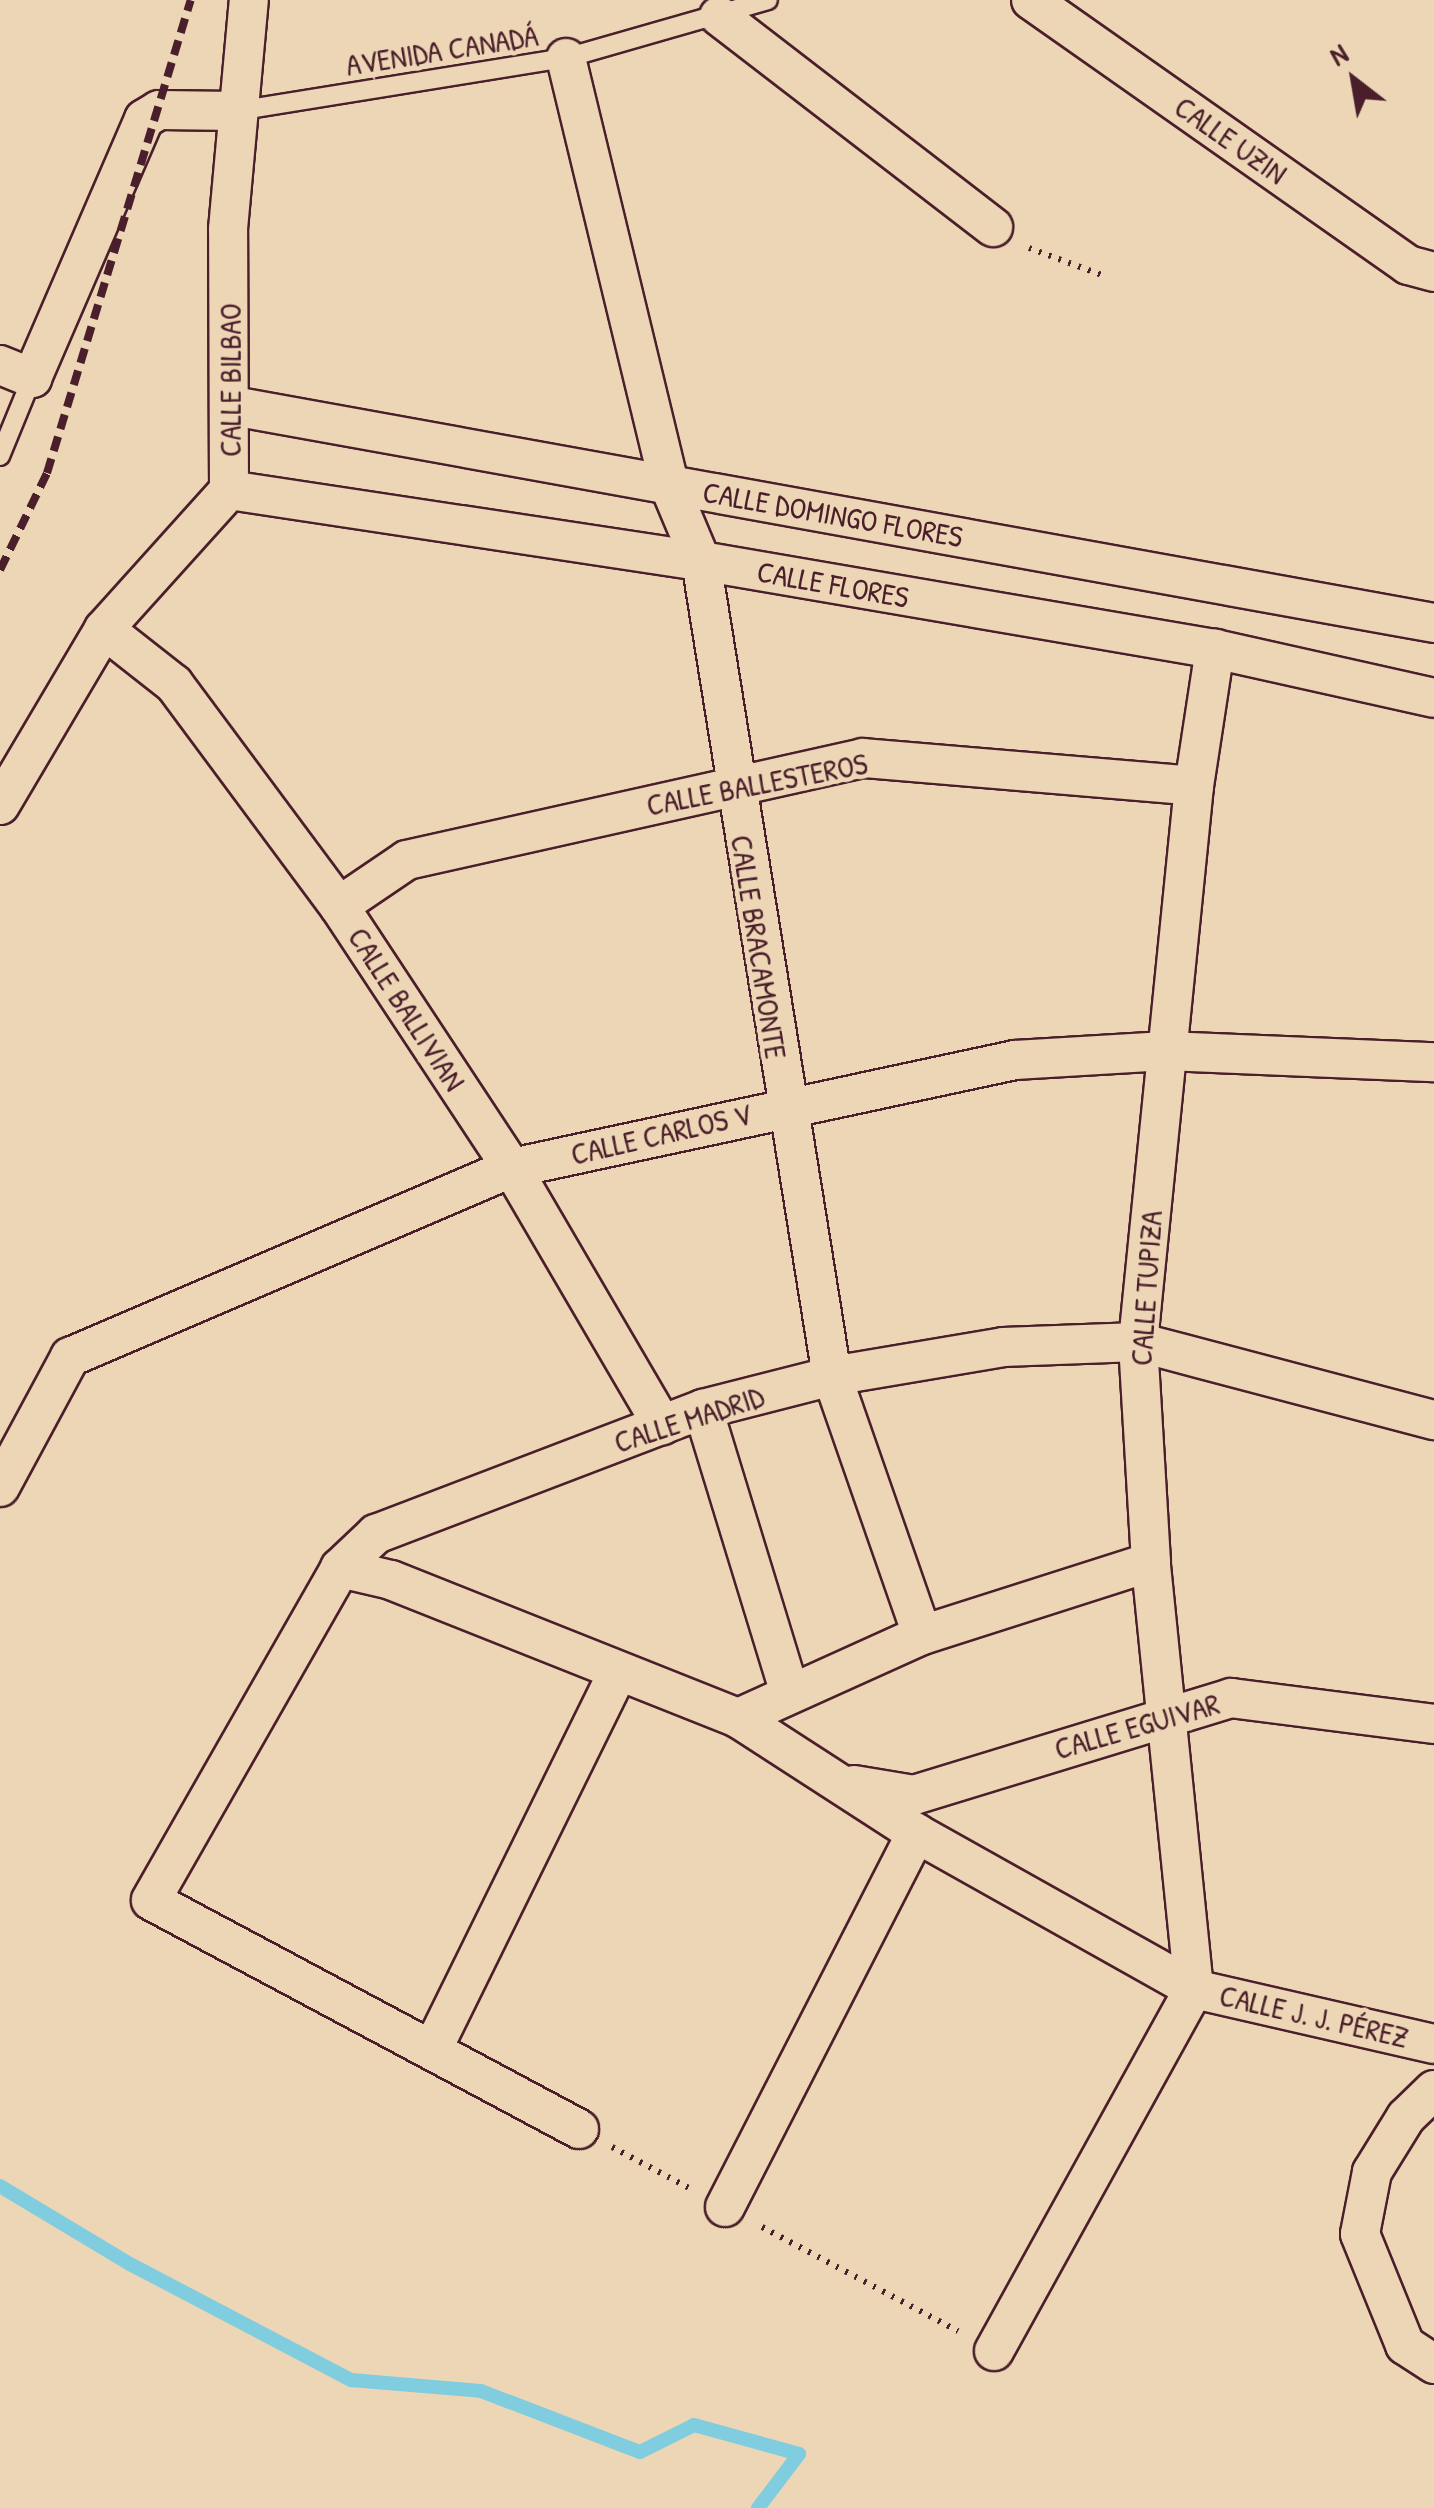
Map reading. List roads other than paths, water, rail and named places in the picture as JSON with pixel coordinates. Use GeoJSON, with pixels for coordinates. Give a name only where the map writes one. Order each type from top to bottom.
{"type":"FeatureCollection","features":[{"type":"Feature","properties":{"kind":"street","name":"CALLE BILBAO"},"geometry":{"type":"LineString","coordinates":[[0,805],[104,629],[229,490],[232,406],[228,229],[249,0]]}},
{"type":"Feature","properties":{"kind":"street","name":"CALLE UZIN"},"geometry":{"type":"LineString","coordinates":[[1031,0],[1408,265],[1434,272]]}},
{"type":"Feature","properties":{"kind":"street"},"geometry":{"type":"LineString","coordinates":[[719,16],[993,227]]}},
{"type":"Feature","properties":{"kind":"street","name":"CALLE BRACAMONTE"},"geometry":{"type":"LineString","coordinates":[[566,58],[669,485],[701,561],[784,1105],[832,1376],[922,1635]]}},
{"type":"Feature","properties":{"kind":"street"},"geometry":{"type":"LineString","coordinates":[[16,372],[144,119],[159,110],[238,111]]}},
{"type":"Feature","properties":{"kind":"street","name":"CALLE DOMINGO FLORES"},"geometry":{"type":"LineString","coordinates":[[232,406],[1434,623]]}},
{"type":"Feature","properties":{"kind":"street","name":"CALLE FLORES"},"geometry":{"type":"LineString","coordinates":[[229,490],[701,561],[1215,649],[1434,698]]}},
{"type":"Feature","properties":{"kind":"street","name":"CALLE BALLIVIAN"},"geometry":{"type":"LineString","coordinates":[[104,629],[174,684],[339,906],[512,1168],[662,1425]]}},
{"type":"Feature","properties":{"kind":"street","name":"CALLE TUPIZA"},"geometry":{"type":"LineString","coordinates":[[1194,1989],[1171,1713],[1151,1562],[1138,1342],[1194,786],[1215,649]]}},
{"type":"Feature","properties":{"kind":"street","name":"CALLE BALLESTEROS"},"geometry":{"type":"LineString","coordinates":[[339,906],[408,860],[862,758],[1194,786]]}},
{"type":"Feature","properties":{"kind":"street","name":"CALLE CARLOS V"},"geometry":{"type":"LineString","coordinates":[[0,1487],[70,1358],[512,1168],[784,1105],[1015,1060],[1166,1052],[1434,1062]]}},
{"type":"Feature","properties":{"kind":"street","name":"CALLE MADRID"},"geometry":{"type":"LineString","coordinates":[[432,2050],[151,1900],[340,1568],[376,1534],[703,1409],[832,1376],[1003,1348],[1138,1342],[1434,1420]]}},
{"type":"Feature","properties":{"kind":"street"},"geometry":{"type":"LineString","coordinates":[[703,1409],[789,1692]]}},
{"type":"Feature","properties":{"kind":"street"},"geometry":{"type":"LineString","coordinates":[[738,1718],[922,1635],[1151,1562]]}},
{"type":"Feature","properties":{"kind":"street","name":"CALLE J. J. PÉREZ"},"geometry":{"type":"LineString","coordinates":[[340,1568],[391,1580],[738,1718],[846,1784],[916,1834],[1194,1989],[1434,2044]]}},
{"type":"Feature","properties":{"kind":"street"},"geometry":{"type":"LineString","coordinates":[[578,2129],[432,2050],[618,1672]]}},
{"type":"Feature","properties":{"kind":"street","name":"CALLE EGUIVAR"},"geometry":{"type":"LineString","coordinates":[[846,1784],[914,1795],[1171,1713],[1231,1698],[1434,1724]]}},
{"type":"Feature","properties":{"kind":"street"},"geometry":{"type":"LineString","coordinates":[[725,2207],[916,1834]]}},
{"type":"Feature","properties":{"kind":"street"},"geometry":{"type":"LineString","coordinates":[[994,2351],[1194,1989]]}},
{"type":"Feature","properties":{"kind":"street"},"geometry":{"type":"LineString","coordinates":[[1434,2090],[1406,2117],[1372,2172],[1360,2234],[1405,2346],[1434,2364]]}},
{"type":"Feature","properties":{"kind":"lane","name":"AVENIDA CANADÁ"},"geometry":{"type":"LineString","coordinates":[[238,111],[566,58],[768,0]]}},
{"type":"Feature","properties":{"kind":"lane"},"geometry":{"type":"LineString","coordinates":[[0,456],[16,372]]}},
{"type":"Feature","properties":{"kind":"waterway"},"geometry":{"type":"LineString","coordinates":[[0,2186],[130,2264],[351,2380],[481,2391],[640,2452],[694,2425],[799,2454],[758,2508]]}},
{"type":"Feature","properties":{"kind":"railway"},"geometry":{"type":"LineString","coordinates":[[0,570],[47,473],[191,0]]}}]}
